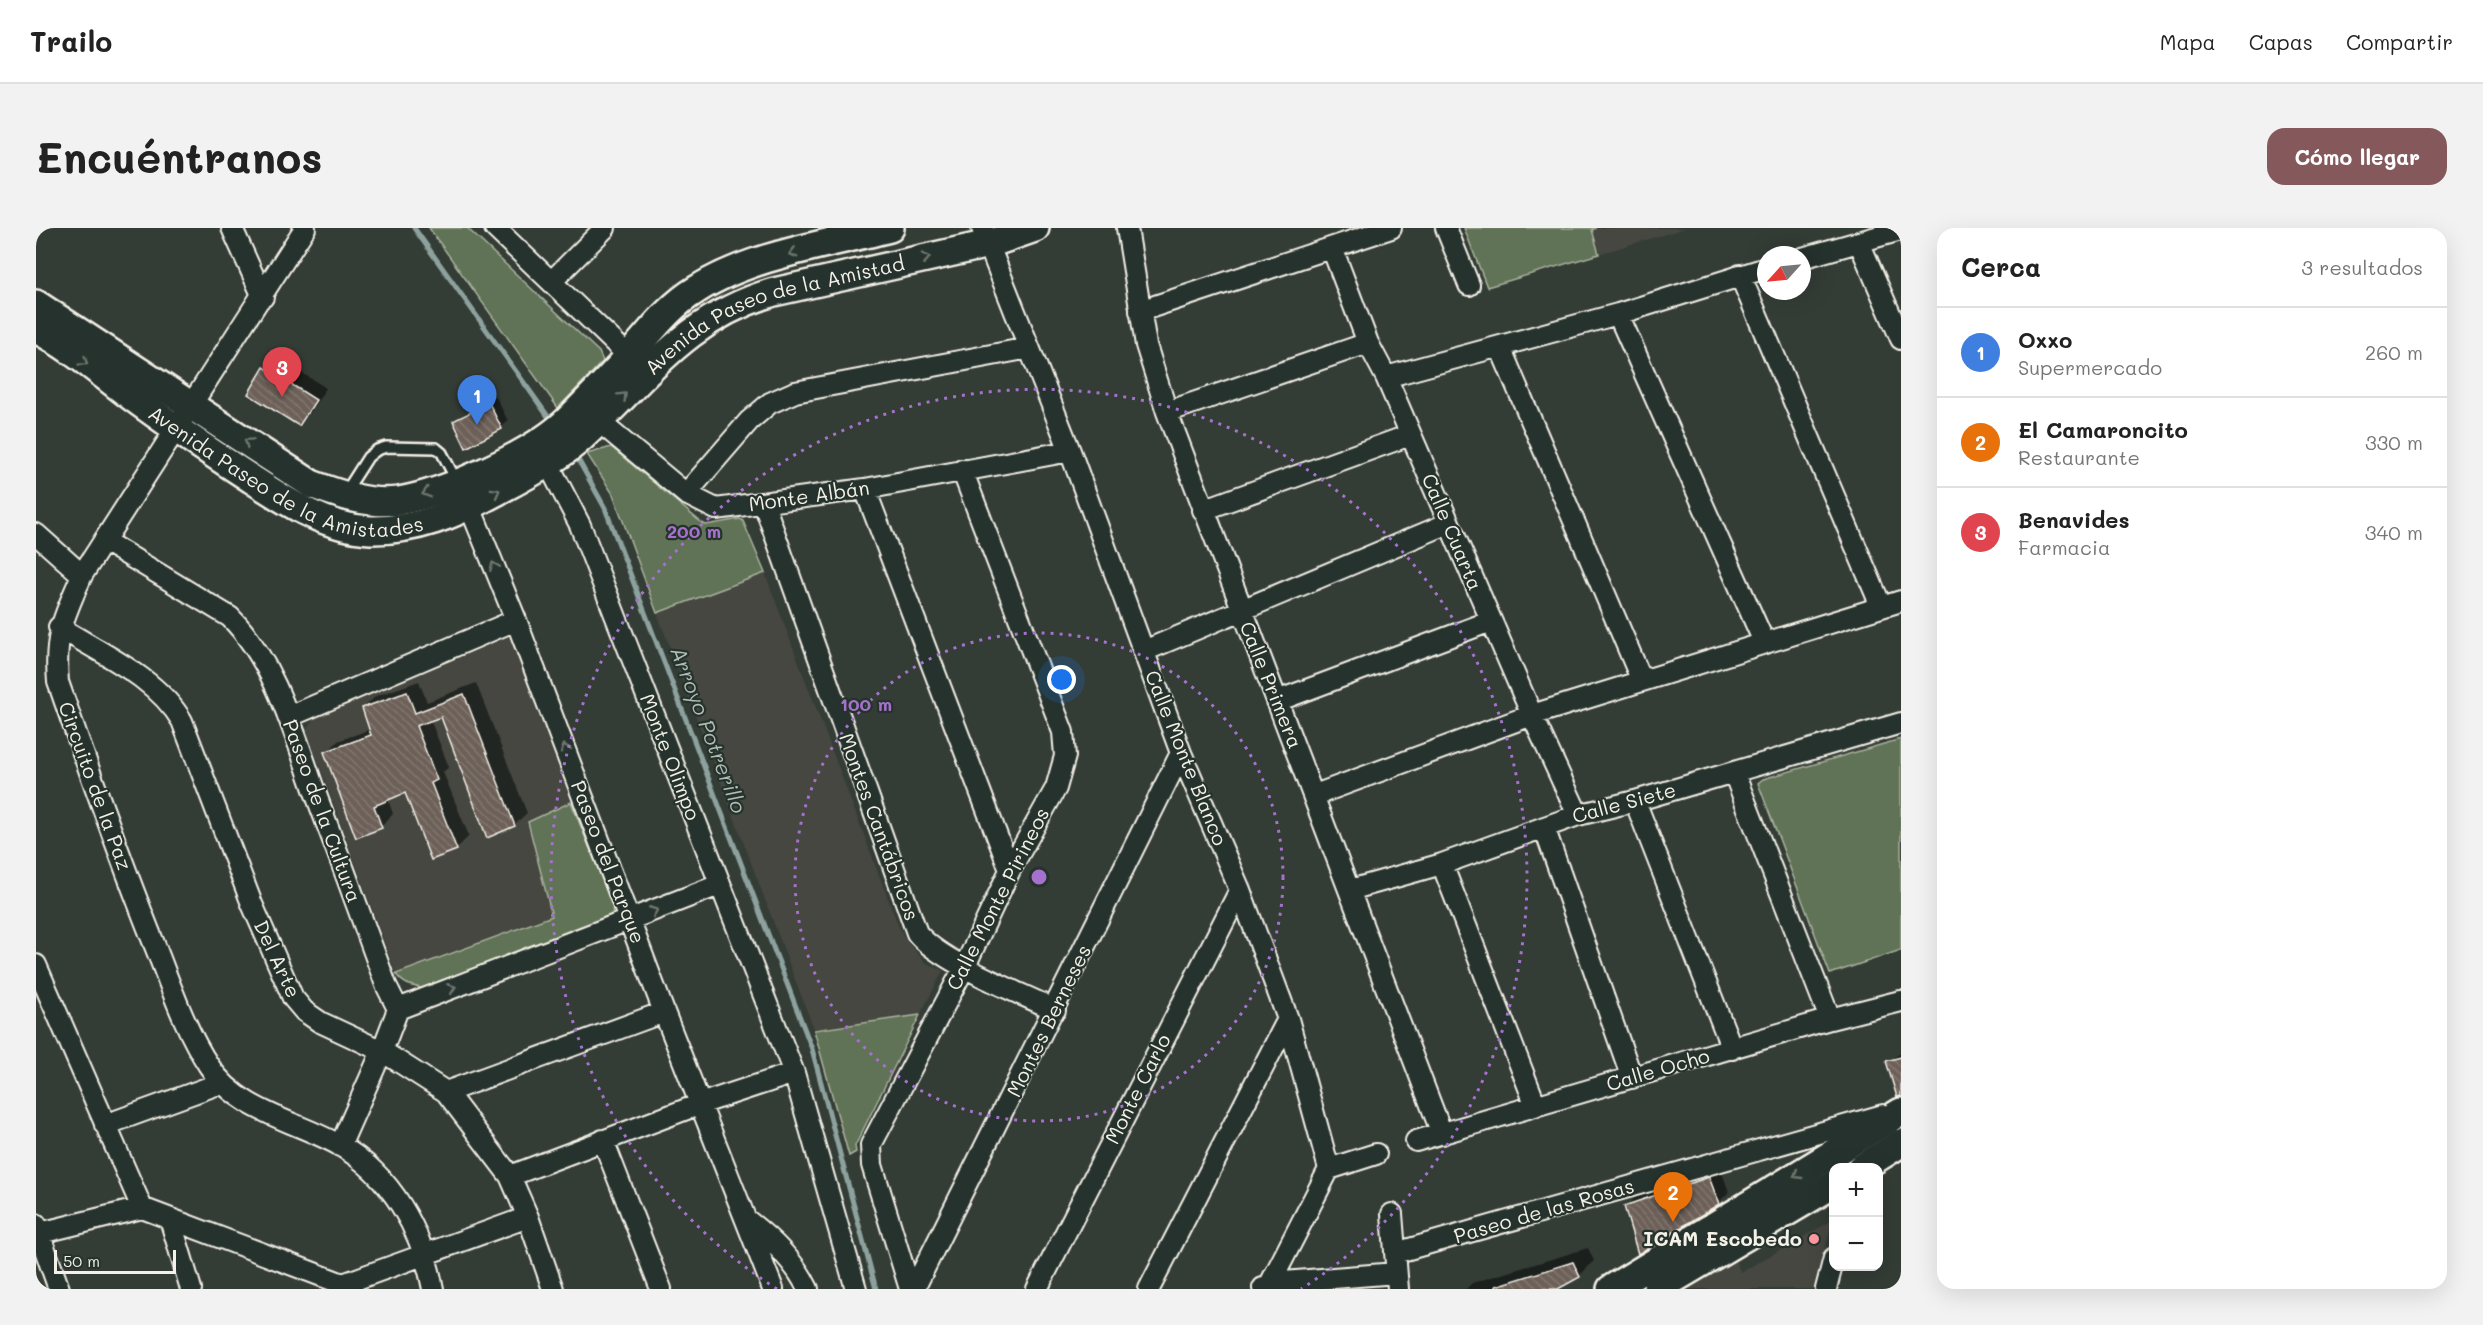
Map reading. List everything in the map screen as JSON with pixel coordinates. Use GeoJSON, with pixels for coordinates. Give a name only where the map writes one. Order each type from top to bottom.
{"type":"FeatureCollection","features":[{"type":"Feature","properties":{"kind":"street"},"geometry":{"type":"LineString","coordinates":[[232,228],[263,297]]}},
{"type":"Feature","properties":{"kind":"street","name":"Circuito de la Paz"},"geometry":{"type":"LineString","coordinates":[[305,228],[106,542],[82,575],[46,653],[128,878],[191,1035],[221,1083],[256,1108],[340,1146],[385,1182],[410,1222],[426,1255],[433,1289]]}},
{"type":"Feature","properties":{"kind":"street"},"geometry":{"type":"LineString","coordinates":[[495,228],[637,365]]}},
{"type":"Feature","properties":{"kind":"street","name":"Avenida Paseo de la Amistad"},"geometry":{"type":"LineString","coordinates":[[637,365],[663,316],[696,290],[726,275],[767,260],[890,228]]}},
{"type":"Feature","properties":{"kind":"street","name":"Avenida Paseo de la Amistad"},"geometry":{"type":"LineString","coordinates":[[566,435],[637,365],[718,314],[747,300],[985,236],[1035,228]]}},
{"type":"Feature","properties":{"kind":"street","name":"Calle Primera"},"geometry":{"type":"LineString","coordinates":[[1126,228],[1149,355],[1167,412],[1241,611],[1315,795],[1442,1134]]}},
{"type":"Feature","properties":{"kind":"street"},"geometry":{"type":"LineString","coordinates":[[1140,311],[1391,228]]}},
{"type":"Feature","properties":{"kind":"street"},"geometry":{"type":"LineString","coordinates":[[1446,228],[1469,285]]}},
{"type":"Feature","properties":{"kind":"street"},"geometry":{"type":"LineString","coordinates":[[1811,255],[1901,230]]}},
{"type":"Feature","properties":{"kind":"street"},"geometry":{"type":"LineString","coordinates":[[552,281],[594,232]]}},
{"type":"Feature","properties":{"kind":"street","name":"Calle Monte Blanco"},"geometry":{"type":"LineString","coordinates":[[985,236],[1070,451],[1181,753],[1240,890],[1288,1019],[1329,1169]]}},
{"type":"Feature","properties":{"kind":"street"},"geometry":{"type":"LineString","coordinates":[[1859,242],[1901,339]]}},
{"type":"Feature","properties":{"kind":"street","name":"Calle Cuarta"},"geometry":{"type":"LineString","coordinates":[[1332,248],[1368,343],[1386,377],[1532,715],[1578,815]]}},
{"type":"Feature","properties":{"kind":"street"},"geometry":{"type":"LineString","coordinates":[[1386,377],[1618,314],[1757,270]]}},
{"type":"Feature","properties":{"kind":"street"},"geometry":{"type":"LineString","coordinates":[[1740,275],[1881,606]]}},
{"type":"Feature","properties":{"kind":"street","name":"Avenida Paseo de la Amistades"},"geometry":{"type":"LineString","coordinates":[[36,304],[194,405],[310,484],[343,496],[372,501],[398,501],[458,482],[566,435]]}},
{"type":"Feature","properties":{"kind":"street"},"geometry":{"type":"LineString","coordinates":[[1618,314],[1764,642]]}},
{"type":"Feature","properties":{"kind":"street","name":"Avenida Paseo de la Amistades"},"geometry":{"type":"LineString","coordinates":[[36,329],[176,430],[296,508],[335,523],[368,530],[398,529],[433,521],[470,507],[566,435]]}},
{"type":"Feature","properties":{"kind":"street"},"geometry":{"type":"LineString","coordinates":[[1167,412],[1368,343]]}},
{"type":"Feature","properties":{"kind":"street"},"geometry":{"type":"LineString","coordinates":[[1500,347],[1642,681]]}},
{"type":"Feature","properties":{"kind":"street"},"geometry":{"type":"LineString","coordinates":[[686,495],[749,421],[770,403],[795,392],[1029,348]]}},
{"type":"Feature","properties":{"kind":"street","name":"Monte Albán"},"geometry":{"type":"LineString","coordinates":[[566,435],[716,509],[865,489],[1070,451]]}},
{"type":"Feature","properties":{"kind":"street","name":"Monte Olimpo"},"geometry":{"type":"LineString","coordinates":[[566,435],[580,525],[794,1073],[856,1289]]}},
{"type":"Feature","properties":{"kind":"street"},"geometry":{"type":"LineString","coordinates":[[1203,510],[1410,435]]}},
{"type":"Feature","properties":{"kind":"street","name":"Calle Monte Pirineos"},"geometry":{"type":"LineString","coordinates":[[912,1289],[870,1150],[965,966],[1010,870],[1061,774],[1065,756],[1063,732],[962,470]]}},
{"type":"Feature","properties":{"kind":"street"},"geometry":{"type":"LineString","coordinates":[[865,489],[1010,870]]}},
{"type":"Feature","properties":{"kind":"street","name":"Montes Cantábricos"},"geometry":{"type":"LineString","coordinates":[[764,504],[917,933],[925,943],[965,966],[1055,1010]]}},
{"type":"Feature","properties":{"kind":"street","name":"Paseo del Parque"},"geometry":{"type":"LineString","coordinates":[[470,507],[516,620],[664,1012],[773,1289]]}},
{"type":"Feature","properties":{"kind":"street"},"geometry":{"type":"LineString","coordinates":[[1144,651],[1449,523]]}},
{"type":"Feature","properties":{"kind":"street"},"geometry":{"type":"LineString","coordinates":[[36,534],[82,575]]}},
{"type":"Feature","properties":{"kind":"street","name":"Paseo de la Cultura"},"geometry":{"type":"LineString","coordinates":[[106,542],[230,617],[245,632],[258,653],[288,717],[386,985],[398,1009]]}},
{"type":"Feature","properties":{"kind":"street"},"geometry":{"type":"LineString","coordinates":[[1315,795],[1532,715],[1901,601]]}},
{"type":"Feature","properties":{"kind":"street"},"geometry":{"type":"LineString","coordinates":[[288,717],[516,620]]}},
{"type":"Feature","properties":{"kind":"street"},"geometry":{"type":"LineString","coordinates":[[1277,701],[1491,621]]}},
{"type":"Feature","properties":{"kind":"street","name":"Del Arte"},"geometry":{"type":"LineString","coordinates":[[59,627],[156,689],[171,704],[182,721],[244,883],[293,998],[304,1011],[320,1022],[382,1051],[446,1092],[510,1176],[528,1217],[553,1289]]}},
{"type":"Feature","properties":{"kind":"street","name":"Calle Siete"},"geometry":{"type":"LineString","coordinates":[[1350,890],[1442,864],[1578,815],[1734,773],[1901,723]]}},
{"type":"Feature","properties":{"kind":"street","name":"Montes Berneses"},"geometry":{"type":"LineString","coordinates":[[912,1289],[1055,1010],[1181,753]]}},
{"type":"Feature","properties":{"kind":"street"},"geometry":{"type":"LineString","coordinates":[[1734,773],[1830,1019]]}},
{"type":"Feature","properties":{"kind":"street"},"geometry":{"type":"LineString","coordinates":[[1635,801],[1732,1048]]}},
{"type":"Feature","properties":{"kind":"street"},"geometry":{"type":"LineString","coordinates":[[1544,827],[1632,1078]]}},
{"type":"Feature","properties":{"kind":"street"},"geometry":{"type":"LineString","coordinates":[[1442,864],[1536,1106]]}},
{"type":"Feature","properties":{"kind":"street"},"geometry":{"type":"LineString","coordinates":[[340,1146],[398,1009],[719,885]]}},
{"type":"Feature","properties":{"kind":"street","name":"Monte Carlo"},"geometry":{"type":"LineString","coordinates":[[1037,1289],[1240,890]]}},
{"type":"Feature","properties":{"kind":"street"},"geometry":{"type":"LineString","coordinates":[[36,965],[142,1208]]}},
{"type":"Feature","properties":{"kind":"street","name":"Calle Ocho"},"geometry":{"type":"LineString","coordinates":[[1416,1141],[1830,1019],[1901,1001]]}},
{"type":"Feature","properties":{"kind":"street"},"geometry":{"type":"LineString","coordinates":[[446,1092],[664,1012]]}},
{"type":"Feature","properties":{"kind":"street"},"geometry":{"type":"LineString","coordinates":[[1149,1289],[1288,1019]]}},
{"type":"Feature","properties":{"kind":"street"},"geometry":{"type":"LineString","coordinates":[[510,1176],[700,1104],[794,1073]]}},
{"type":"Feature","properties":{"kind":"street"},"geometry":{"type":"LineString","coordinates":[[105,1125],[221,1083]]}},
{"type":"Feature","properties":{"kind":"street"},"geometry":{"type":"LineString","coordinates":[[1611,1289],[1849,1157],[1901,1111]]}},
{"type":"Feature","properties":{"kind":"street","name":"Paseo de las Rosas"},"geometry":{"type":"LineString","coordinates":[[1395,1253],[1901,1111]]}},
{"type":"Feature","properties":{"kind":"street"},"geometry":{"type":"LineString","coordinates":[[603,1140],[661,1289]]}},
{"type":"Feature","properties":{"kind":"street"},"geometry":{"type":"LineString","coordinates":[[1868,1163],[1901,1143]]}},
{"type":"Feature","properties":{"kind":"street"},"geometry":{"type":"LineString","coordinates":[[1265,1288],[1329,1169],[1376,1154]]}},
{"type":"Feature","properties":{"kind":"street"},"geometry":{"type":"LineString","coordinates":[[1657,1289],[1829,1186]]}},
{"type":"Feature","properties":{"kind":"street"},"geometry":{"type":"LineString","coordinates":[[59,1289],[37,1230],[142,1208],[342,1287],[528,1217]]}},
{"type":"Feature","properties":{"kind":"street"},"geometry":{"type":"LineString","coordinates":[[1265,1288],[1284,1282],[1397,1281],[1392,1214]]}},
{"type":"Feature","properties":{"kind":"street"},"geometry":{"type":"LineString","coordinates":[[170,1219],[191,1289]]}},
{"type":"Feature","properties":{"kind":"street"},"geometry":{"type":"LineString","coordinates":[[745,1219],[773,1241],[791,1260],[808,1289]]}},
{"type":"Feature","properties":{"kind":"street"},"geometry":{"type":"LineString","coordinates":[[1826,1289],[1830,1271]]}},
{"type":"Feature","properties":{"kind":"lane"},"geometry":{"type":"LineString","coordinates":[[343,496],[368,457],[386,447],[436,448],[442,453],[458,482]]}},
{"type":"Feature","properties":{"kind":"shaded area"},"geometry":{"type":"Polygon","coordinates":[[[1686,228],[1599,254],[1591,229],[1686,228]]]}},
{"type":"Feature","properties":{"kind":"shaded area"},"geometry":{"type":"Polygon","coordinates":[[[765,573],[898,925],[906,940],[925,962],[943,971],[920,1015],[814,1030],[657,613],[765,573]]]}},
{"type":"Feature","properties":{"kind":"shaded area"},"geometry":{"type":"Polygon","coordinates":[[[509,634],[571,802],[528,822],[552,916],[396,974],[306,729],[318,713],[509,634]]]}},
{"type":"Feature","properties":{"kind":"shaded area","name":"ICAM Escobedo"},"geometry":{"type":"Polygon","coordinates":[[[1829,1222],[1829,1235],[1814,1289],[1683,1289],[1734,1258],[1741,1272],[1829,1222]]]}},
{"type":"Feature","properties":{"kind":"green space"},"geometry":{"type":"Polygon","coordinates":[[[429,228],[467,228],[599,352],[603,361],[558,408],[429,228]]]}},
{"type":"Feature","properties":{"kind":"green space"},"geometry":{"type":"Polygon","coordinates":[[[1464,228],[1596,228],[1592,230],[1599,254],[1487,287],[1464,228]]]}},
{"type":"Feature","properties":{"kind":"green space"},"geometry":{"type":"Polygon","coordinates":[[[611,447],[702,523],[706,525],[740,519],[743,521],[765,573],[657,613],[613,494],[587,454],[611,447]]]}},
{"type":"Feature","properties":{"kind":"green space"},"geometry":{"type":"Polygon","coordinates":[[[1901,739],[1901,950],[1830,974],[1758,783],[1763,779],[1901,739]]]}},
{"type":"Feature","properties":{"kind":"green space"},"geometry":{"type":"Polygon","coordinates":[[[571,802],[613,906],[612,915],[422,988],[401,980],[396,974],[552,916],[528,822],[571,802]]]}},
{"type":"Feature","properties":{"kind":"green space"},"geometry":{"type":"Polygon","coordinates":[[[920,1015],[855,1146],[856,1152],[849,1156],[814,1030],[920,1015]]]}},
{"type":"Feature","properties":{"kind":"building"},"geometry":{"type":"Polygon","coordinates":[[[264,367],[316,400],[299,426],[248,394],[264,367]]]}},
{"type":"Feature","properties":{"kind":"building"},"geometry":{"type":"Polygon","coordinates":[[[489,403],[502,429],[466,448],[453,421],[489,403]]]}},
{"type":"Feature","properties":{"kind":"building"},"geometry":{"type":"Polygon","coordinates":[[[407,692],[415,713],[464,694],[515,826],[487,838],[441,717],[416,726],[437,780],[431,783],[457,850],[431,860],[405,793],[374,806],[382,828],[356,838],[324,752],[371,735],[362,708],[407,692]]]}},
{"type":"Feature","properties":{"kind":"building"},"geometry":{"type":"Polygon","coordinates":[[[1901,1057],[1901,1096],[1897,1097],[1886,1061],[1901,1057]]]}},
{"type":"Feature","properties":{"kind":"building"},"geometry":{"type":"Polygon","coordinates":[[[1709,1177],[1719,1204],[1638,1254],[1624,1206],[1709,1177]]]}},
{"type":"Feature","properties":{"kind":"building"},"geometry":{"type":"Polygon","coordinates":[[[1573,1262],[1580,1277],[1558,1289],[1496,1289],[1496,1286],[1573,1262]]]}},
{"type":"Feature","properties":{"kind":"waterway","name":"Arroyo Potrerillo"},"geometry":{"type":"LineString","coordinates":[[414,228],[552,422]]}},
{"type":"Feature","properties":{"kind":"waterway","name":"Arroyo Potrerillo"},"geometry":{"type":"LineString","coordinates":[[575,454],[605,508],[812,1049],[876,1289]]}},
{"type":"Feature","properties":{"kind":"place","name":"Benavides"},"geometry":{"type":"Point","coordinates":[282,397]}},
{"type":"Feature","properties":{"kind":"place","name":"Oxxo"},"geometry":{"type":"Point","coordinates":[477,425]}},
{"type":"Feature","properties":{"kind":"place","name":"El Camaroncito"},"geometry":{"type":"Point","coordinates":[1673,1222]}},
{"type":"Feature","properties":{"kind":"place","name":"ICAM Escobedo"},"geometry":{"type":"Point","coordinates":[1814,1239]}}]}
